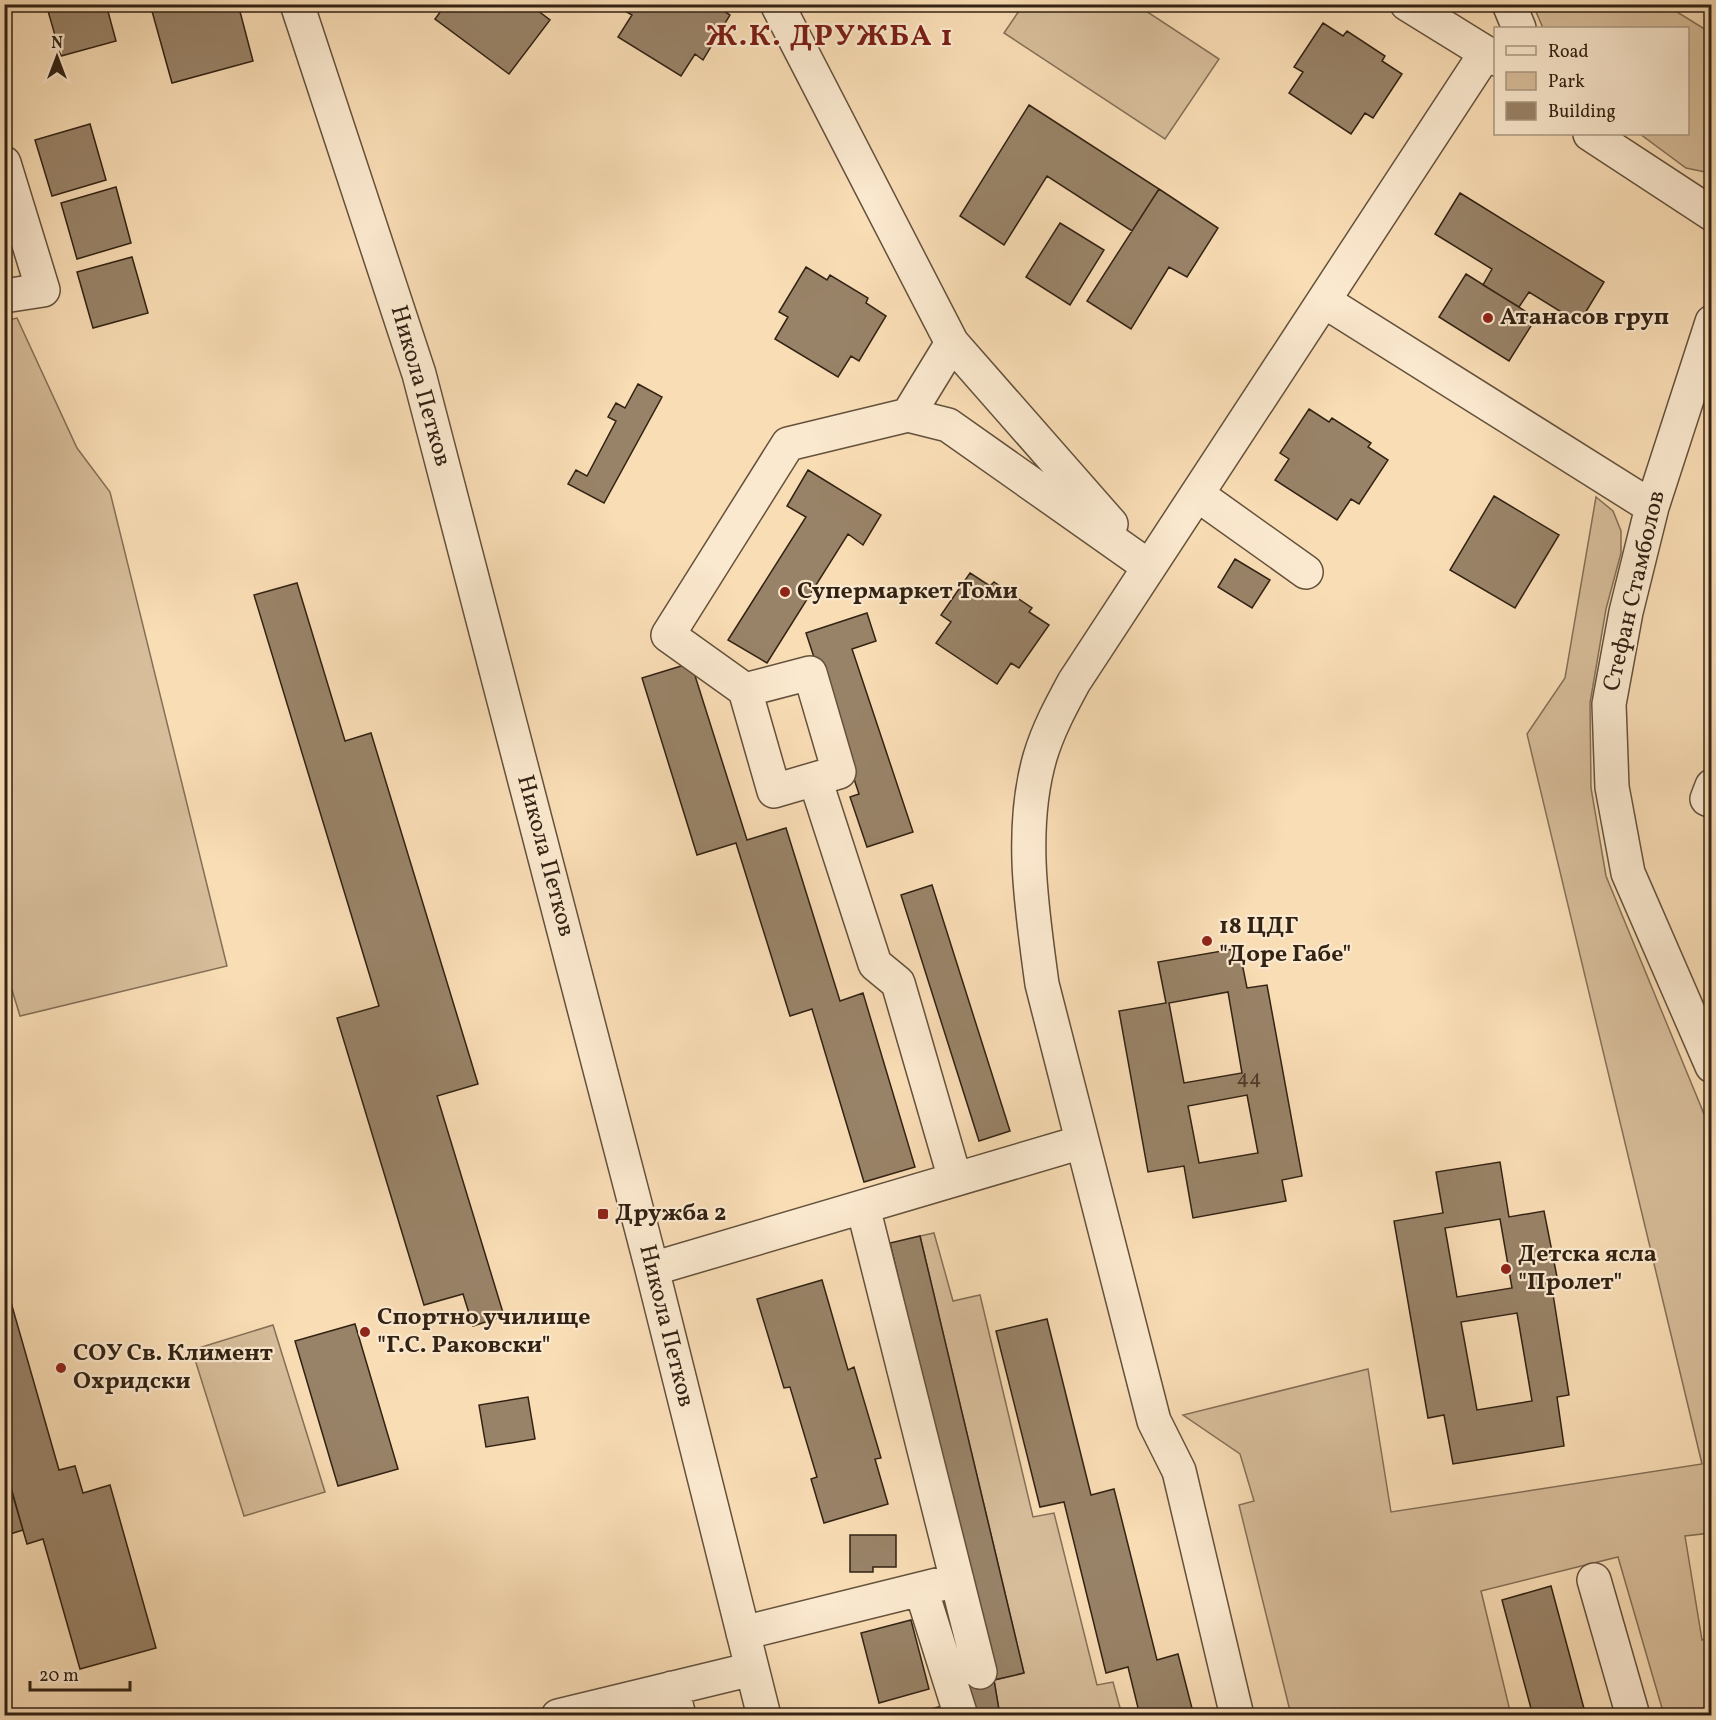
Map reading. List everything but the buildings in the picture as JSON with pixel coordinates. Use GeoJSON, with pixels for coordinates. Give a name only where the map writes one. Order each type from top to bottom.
{"type":"FeatureCollection","features":[{"type":"Feature","properties":{"kind":"street","name":"Никола Петков"},"geometry":{"type":"LineString","coordinates":[[297,4],[419,374],[652,1269],[764,1716]]}},
{"type":"Feature","properties":{"kind":"street"},"geometry":{"type":"LineString","coordinates":[[777,4],[952,343],[1148,566]]}},
{"type":"Feature","properties":{"kind":"street"},"geometry":{"type":"LineString","coordinates":[[1237,1716],[1179,1471],[1154,1421],[1042,984],[1029,855],[1031,797],[1040,757],[1052,724],[1074,682],[1324,301],[1490,56],[1407,4]]}},
{"type":"Feature","properties":{"kind":"street"},"geometry":{"type":"LineString","coordinates":[[1509,4],[1519,27]]}},
{"type":"Feature","properties":{"kind":"street"},"geometry":{"type":"LineString","coordinates":[[1592,135],[1712,214]]}},
{"type":"Feature","properties":{"kind":"street"},"geometry":{"type":"LineString","coordinates":[[4,162],[43,290],[4,296]]}},
{"type":"Feature","properties":{"kind":"street"},"geometry":{"type":"LineString","coordinates":[[1324,301],[1652,507]]}},
{"type":"Feature","properties":{"kind":"street","name":"Стефан Стамболов"},"geometry":{"type":"LineString","coordinates":[[1712,322],[1700,398],[1652,507],[1626,612],[1609,704],[1612,787],[1628,873],[1712,1066]]}},
{"type":"Feature","properties":{"kind":"street"},"geometry":{"type":"LineString","coordinates":[[908,415],[952,343]]}},
{"type":"Feature","properties":{"kind":"street"},"geometry":{"type":"LineString","coordinates":[[745,690],[810,672],[839,772],[774,791],[745,690],[668,635],[789,444],[908,415],[948,425],[1148,566]]}},
{"type":"Feature","properties":{"kind":"street"},"geometry":{"type":"LineString","coordinates":[[1198,495],[1306,572]]}},
{"type":"Feature","properties":{"kind":"street"},"geometry":{"type":"LineString","coordinates":[[816,779],[875,964],[898,983],[955,1179]]}},
{"type":"Feature","properties":{"kind":"street"},"geometry":{"type":"LineString","coordinates":[[1712,786],[1707,799],[1712,801]]}},
{"type":"Feature","properties":{"kind":"street"},"geometry":{"type":"LineString","coordinates":[[652,1269],[1082,1142]]}},
{"type":"Feature","properties":{"kind":"street"},"geometry":{"type":"LineString","coordinates":[[863,1207],[980,1672]]}},
{"type":"Feature","properties":{"kind":"street"},"geometry":{"type":"LineString","coordinates":[[743,1633],[957,1580]]}},
{"type":"Feature","properties":{"kind":"street"},"geometry":{"type":"LineString","coordinates":[[1594,1580],[1633,1716]]}},
{"type":"Feature","properties":{"kind":"street"},"geometry":{"type":"LineString","coordinates":[[921,1588],[961,1716]]}},
{"type":"Feature","properties":{"kind":"street"},"geometry":{"type":"LineString","coordinates":[[558,1716],[676,1702],[752,1669]]}},
{"type":"Feature","properties":{"kind":"green space"},"geometry":{"type":"Polygon","coordinates":[[[1023,5],[1137,5],[1219,59],[1165,139],[1004,33],[1023,5]]]}},
{"type":"Feature","properties":{"kind":"green space"},"geometry":{"type":"Polygon","coordinates":[[[1533,5],[1666,5],[1711,33],[1711,167],[1705,172],[1686,168],[1641,135],[1689,135],[1689,27],[1543,27],[1533,5]]]}},
{"type":"Feature","properties":{"kind":"green space"},"geometry":{"type":"Polygon","coordinates":[[[17,318],[77,448],[110,492],[227,966],[20,1016],[4,964],[4,321],[17,318]]]}},
{"type":"Feature","properties":{"kind":"green space"},"geometry":{"type":"Polygon","coordinates":[[[1596,497],[1613,511],[1621,531],[1621,553],[1606,609],[1590,703],[1591,788],[1606,876],[1711,1131],[1711,1533],[1685,1536],[1702,1640],[1711,1639],[1711,1715],[1664,1715],[1618,1557],[1481,1591],[1511,1715],[1291,1715],[1239,1505],[1254,1501],[1240,1454],[1183,1415],[1368,1369],[1391,1512],[1702,1464],[1527,734],[1565,678],[1596,497]]]}},
{"type":"Feature","properties":{"kind":"green space"},"geometry":{"type":"Polygon","coordinates":[[[934,1233],[953,1301],[980,1295],[1033,1517],[1054,1513],[1097,1685],[1113,1682],[1122,1715],[1029,1716],[1028,1712],[1000,1715],[994,1680],[1024,1673],[920,1236],[934,1233]]]}},
{"type":"Feature","properties":{"kind":"green space"},"geometry":{"type":"Polygon","coordinates":[[[273,1325],[325,1492],[244,1516],[192,1350],[273,1325]]]}},
{"type":"Feature","properties":{"kind":"place","name":"Атанасов груп"},"geometry":{"type":"Point","coordinates":[1488,318]}},
{"type":"Feature","properties":{"kind":"place","name":"Супермаркет Томи"},"geometry":{"type":"Point","coordinates":[785,592]}},
{"type":"Feature","properties":{"kind":"place","name":"18 ЦДГ \"Доре Габе\""},"geometry":{"type":"Point","coordinates":[1207,941]}},
{"type":"Feature","properties":{"kind":"place","name":"Дружба 2"},"geometry":{"type":"Point","coordinates":[603,1214]}},
{"type":"Feature","properties":{"kind":"place","name":"Детска ясла \"Пролет\""},"geometry":{"type":"Point","coordinates":[1506,1269]}},
{"type":"Feature","properties":{"kind":"place","name":"Спортно училище \"Г.С. Раковски\""},"geometry":{"type":"Point","coordinates":[365,1332]}},
{"type":"Feature","properties":{"kind":"place","name":"СОУ Св. Климент Охридски"},"geometry":{"type":"Point","coordinates":[61,1368]}},
{"type":"Feature","properties":{"kind":"district","name":"Ж.К. ДРУЖБА 1"},"geometry":{"type":"Point","coordinates":[830,37]}}]}
